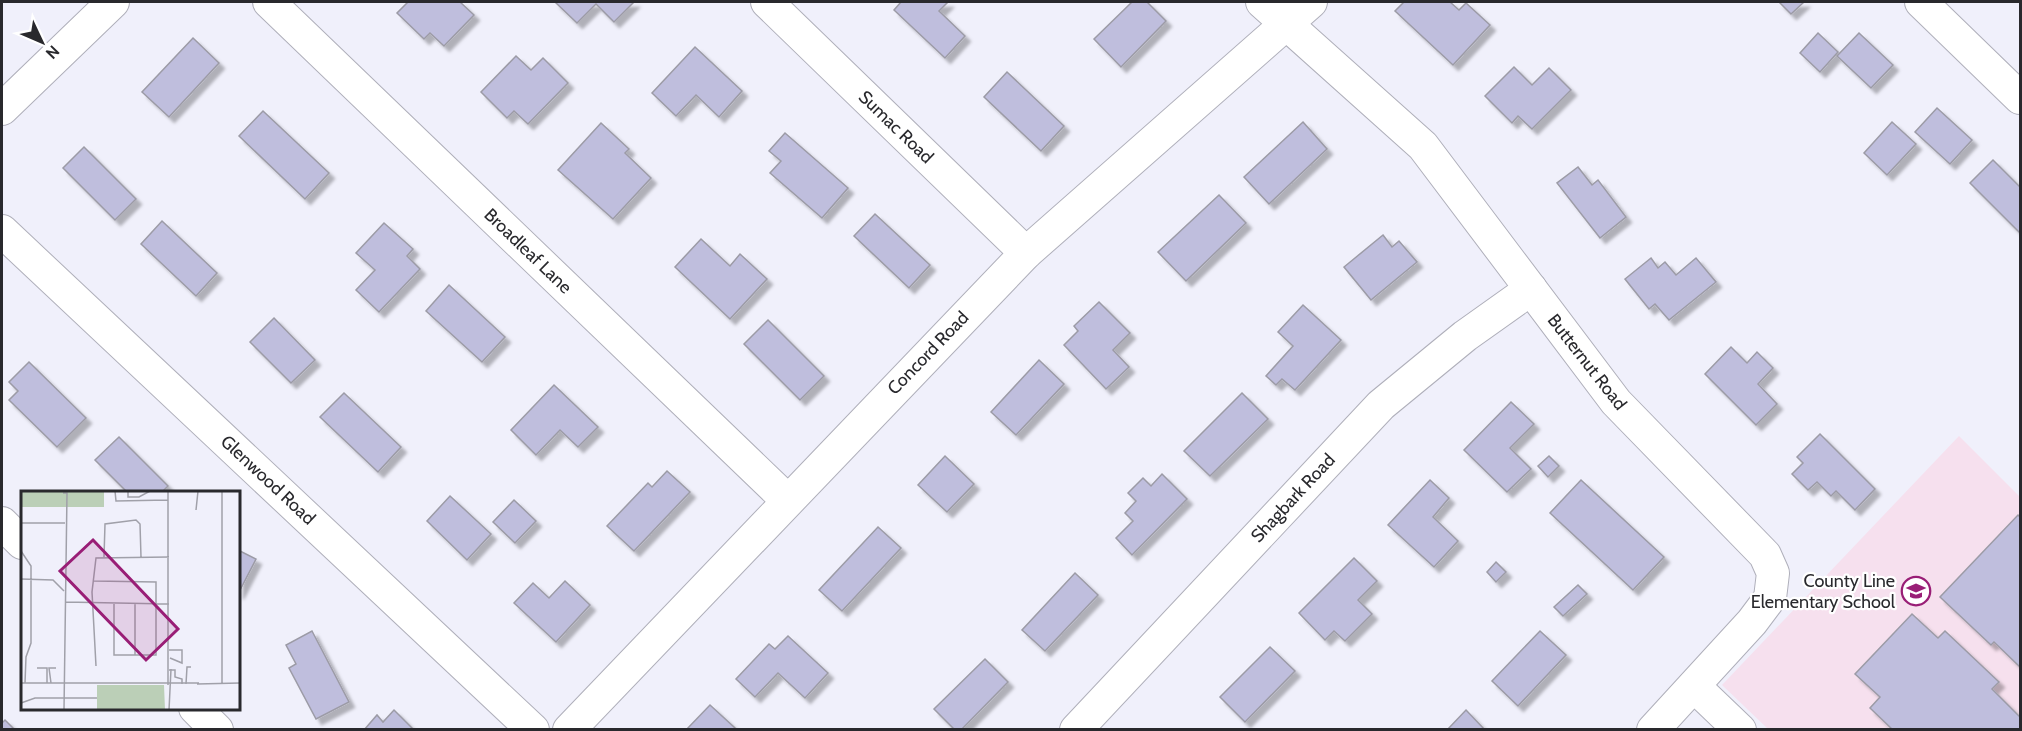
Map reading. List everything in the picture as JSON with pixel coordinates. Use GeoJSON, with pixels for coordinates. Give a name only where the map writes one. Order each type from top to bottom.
{"type":"FeatureCollection","features":[{"type":"Feature","properties":{"kind":"street"},"geometry":{"type":"LineString","coordinates":[[2,110],[113,2]]}},
{"type":"Feature","properties":{"kind":"street","name":"Broadleaf Lane"},"geometry":{"type":"LineString","coordinates":[[269,2],[787,500]]}},
{"type":"Feature","properties":{"kind":"street","name":"Sumac Road"},"geometry":{"type":"LineString","coordinates":[[766,2],[1026,253]]}},
{"type":"Feature","properties":{"kind":"street","name":"Butternut Road"},"geometry":{"type":"LineString","coordinates":[[1262,2],[1423,146],[1616,402],[1765,555],[1773,573],[1770,598],[1694,686],[1653,729]]}},
{"type":"Feature","properties":{"kind":"street","name":"Concord Road"},"geometry":{"type":"LineString","coordinates":[[568,729],[1026,253],[1311,2]]}},
{"type":"Feature","properties":{"kind":"street"},"geometry":{"type":"LineString","coordinates":[[1921,2],[2020,98]]}},
{"type":"Feature","properties":{"kind":"street","name":"Glenwood Road"},"geometry":{"type":"LineString","coordinates":[[2,231],[533,729]]}},
{"type":"Feature","properties":{"kind":"street","name":"Shagbark Road"},"geometry":{"type":"LineString","coordinates":[[1076,729],[1381,405],[1465,336],[1531,289]]}},
{"type":"Feature","properties":{"kind":"street"},"geometry":{"type":"LineString","coordinates":[[2,523],[21,542]]}},
{"type":"Feature","properties":{"kind":"street"},"geometry":{"type":"LineString","coordinates":[[1694,686],[1740,729]]}},
{"type":"Feature","properties":{"kind":"street"},"geometry":{"type":"LineString","coordinates":[[197,710],[217,729]]}},
{"type":"Feature","properties":{"kind":"shaded area","name":"County Line Elementary School"},"geometry":{"type":"Polygon","coordinates":[[[1959,436],[2020,497],[2020,729],[1768,729],[1722,685],[1959,436]]]}},
{"type":"Feature","properties":{"kind":"building"},"geometry":{"type":"Polygon","coordinates":[[[408,2],[460,2],[474,15],[444,46],[430,33],[424,39],[397,13],[408,2]]]}},
{"type":"Feature","properties":{"kind":"building"},"geometry":{"type":"Polygon","coordinates":[[[555,2],[634,2],[614,22],[596,4],[577,23],[555,2]]]}},
{"type":"Feature","properties":{"kind":"building"},"geometry":{"type":"Polygon","coordinates":[[[901,2],[948,2],[939,11],[965,36],[945,58],[894,10],[901,2]]]}},
{"type":"Feature","properties":{"kind":"building"},"geometry":{"type":"Polygon","coordinates":[[[1132,2],[1147,2],[1166,21],[1121,67],[1094,39],[1132,2]]]}},
{"type":"Feature","properties":{"kind":"building"},"geometry":{"type":"Polygon","coordinates":[[[1404,2],[1450,2],[1459,10],[1466,3],[1490,25],[1453,65],[1395,11],[1404,2]]]}},
{"type":"Feature","properties":{"kind":"building"},"geometry":{"type":"Polygon","coordinates":[[[1779,2],[1804,2],[1791,14],[1779,2]]]}},
{"type":"Feature","properties":{"kind":"building"},"geometry":{"type":"Polygon","coordinates":[[[1818,33],[1838,52],[1820,72],[1800,53],[1818,33]]]}},
{"type":"Feature","properties":{"kind":"building"},"geometry":{"type":"Polygon","coordinates":[[[1859,33],[1893,65],[1871,88],[1837,56],[1859,33]]]}},
{"type":"Feature","properties":{"kind":"building"},"geometry":{"type":"Polygon","coordinates":[[[193,38],[219,63],[169,117],[142,92],[193,38]]]}},
{"type":"Feature","properties":{"kind":"building"},"geometry":{"type":"Polygon","coordinates":[[[695,47],[742,91],[719,117],[696,95],[676,116],[652,93],[695,47]]]}},
{"type":"Feature","properties":{"kind":"building"},"geometry":{"type":"Polygon","coordinates":[[[516,56],[531,70],[543,58],[568,83],[528,124],[514,111],[507,118],[481,92],[516,56]]]}},
{"type":"Feature","properties":{"kind":"building"},"geometry":{"type":"Polygon","coordinates":[[[1514,67],[1532,85],[1549,68],[1571,90],[1532,129],[1518,116],[1512,123],[1485,96],[1514,67]]]}},
{"type":"Feature","properties":{"kind":"building"},"geometry":{"type":"Polygon","coordinates":[[[1007,72],[1064,126],[1041,151],[984,97],[1007,72]]]}},
{"type":"Feature","properties":{"kind":"building"},"geometry":{"type":"Polygon","coordinates":[[[1937,108],[1972,140],[1950,164],[1915,132],[1937,108]]]}},
{"type":"Feature","properties":{"kind":"building"},"geometry":{"type":"Polygon","coordinates":[[[263,111],[329,173],[305,199],[239,136],[263,111]]]}},
{"type":"Feature","properties":{"kind":"building"},"geometry":{"type":"Polygon","coordinates":[[[1303,122],[1327,149],[1269,204],[1244,177],[1303,122]]]}},
{"type":"Feature","properties":{"kind":"building"},"geometry":{"type":"Polygon","coordinates":[[[1892,122],[1916,144],[1887,175],[1864,153],[1892,122]]]}},
{"type":"Feature","properties":{"kind":"building"},"geometry":{"type":"Polygon","coordinates":[[[601,123],[629,149],[625,153],[651,178],[613,219],[558,170],[601,123]]]}},
{"type":"Feature","properties":{"kind":"building"},"geometry":{"type":"Polygon","coordinates":[[[785,133],[848,188],[822,218],[770,173],[781,161],[769,151],[785,133]]]}},
{"type":"Feature","properties":{"kind":"building"},"geometry":{"type":"Polygon","coordinates":[[[84,147],[136,199],[115,220],[63,168],[84,147]]]}},
{"type":"Feature","properties":{"kind":"building"},"geometry":{"type":"Polygon","coordinates":[[[1993,160],[2020,187],[2020,233],[1970,183],[1993,160]]]}},
{"type":"Feature","properties":{"kind":"building"},"geometry":{"type":"Polygon","coordinates":[[[1578,167],[1592,185],[1598,180],[1626,217],[1600,238],[1557,183],[1578,167]]]}},
{"type":"Feature","properties":{"kind":"building"},"geometry":{"type":"Polygon","coordinates":[[[1219,195],[1246,223],[1186,281],[1158,252],[1219,195]]]}},
{"type":"Feature","properties":{"kind":"building"},"geometry":{"type":"Polygon","coordinates":[[[875,214],[930,265],[909,288],[854,236],[875,214]]]}},
{"type":"Feature","properties":{"kind":"building"},"geometry":{"type":"Polygon","coordinates":[[[162,221],[217,273],[196,296],[141,244],[162,221]]]}},
{"type":"Feature","properties":{"kind":"building"},"geometry":{"type":"Polygon","coordinates":[[[384,223],[413,249],[407,256],[420,269],[379,312],[356,290],[375,270],[356,253],[384,223]]]}},
{"type":"Feature","properties":{"kind":"building"},"geometry":{"type":"Polygon","coordinates":[[[1383,235],[1392,247],[1399,241],[1417,262],[1371,300],[1344,267],[1383,235]]]}},
{"type":"Feature","properties":{"kind":"building"},"geometry":{"type":"Polygon","coordinates":[[[701,239],[730,266],[740,254],[767,279],[730,319],[675,267],[701,239]]]}},
{"type":"Feature","properties":{"kind":"building"},"geometry":{"type":"Polygon","coordinates":[[[1651,258],[1658,268],[1665,262],[1676,275],[1696,258],[1716,282],[1669,320],[1655,304],[1649,309],[1625,279],[1651,258]]]}},
{"type":"Feature","properties":{"kind":"building"},"geometry":{"type":"Polygon","coordinates":[[[449,285],[505,337],[482,362],[426,311],[449,285]]]}},
{"type":"Feature","properties":{"kind":"building"},"geometry":{"type":"Polygon","coordinates":[[[1099,302],[1130,333],[1113,350],[1129,367],[1106,389],[1064,345],[1078,331],[1074,326],[1099,302]]]}},
{"type":"Feature","properties":{"kind":"building"},"geometry":{"type":"Polygon","coordinates":[[[1303,305],[1341,340],[1295,390],[1282,379],[1276,385],[1266,376],[1293,346],[1278,332],[1303,305]]]}},
{"type":"Feature","properties":{"kind":"building"},"geometry":{"type":"Polygon","coordinates":[[[274,318],[315,360],[291,383],[250,342],[274,318]]]}},
{"type":"Feature","properties":{"kind":"building"},"geometry":{"type":"Polygon","coordinates":[[[768,320],[824,376],[800,400],[744,344],[768,320]]]}},
{"type":"Feature","properties":{"kind":"building"},"geometry":{"type":"Polygon","coordinates":[[[1731,347],[1747,363],[1757,352],[1773,368],[1758,384],[1777,404],[1756,425],[1705,374],[1731,347]]]}},
{"type":"Feature","properties":{"kind":"building"},"geometry":{"type":"Polygon","coordinates":[[[1039,360],[1064,384],[1016,435],[991,412],[1039,360]]]}},
{"type":"Feature","properties":{"kind":"building"},"geometry":{"type":"Polygon","coordinates":[[[29,362],[86,418],[57,447],[9,400],[18,391],[9,382],[29,362]]]}},
{"type":"Feature","properties":{"kind":"building"},"geometry":{"type":"Polygon","coordinates":[[[554,385],[598,427],[578,447],[560,430],[536,455],[511,430],[554,385]]]}},
{"type":"Feature","properties":{"kind":"building"},"geometry":{"type":"Polygon","coordinates":[[[344,393],[401,447],[378,472],[320,417],[344,393]]]}},
{"type":"Feature","properties":{"kind":"building"},"geometry":{"type":"Polygon","coordinates":[[[1242,393],[1268,419],[1210,476],[1184,451],[1242,393]]]}},
{"type":"Feature","properties":{"kind":"building"},"geometry":{"type":"Polygon","coordinates":[[[1511,402],[1534,424],[1510,448],[1531,469],[1507,492],[1464,450],[1511,402]]]}},
{"type":"Feature","properties":{"kind":"building"},"geometry":{"type":"Polygon","coordinates":[[[1820,434],[1875,489],[1855,510],[1836,491],[1831,496],[1817,482],[1808,490],[1792,474],[1803,463],[1797,457],[1820,434]]]}},
{"type":"Feature","properties":{"kind":"building"},"geometry":{"type":"Polygon","coordinates":[[[119,437],[168,486],[163,491],[126,491],[95,460],[119,437]]]}},
{"type":"Feature","properties":{"kind":"building"},"geometry":{"type":"Polygon","coordinates":[[[945,456],[974,484],[947,512],[918,485],[945,456]]]}},
{"type":"Feature","properties":{"kind":"building"},"geometry":{"type":"Polygon","coordinates":[[[1549,456],[1559,466],[1548,477],[1538,466],[1549,456]]]}},
{"type":"Feature","properties":{"kind":"building"},"geometry":{"type":"Polygon","coordinates":[[[667,471],[690,492],[634,551],[607,526],[648,483],[652,487],[667,471]]]}},
{"type":"Feature","properties":{"kind":"building"},"geometry":{"type":"Polygon","coordinates":[[[1162,474],[1187,499],[1132,555],[1116,538],[1133,521],[1125,513],[1136,501],[1128,493],[1143,478],[1151,486],[1162,474]]]}},
{"type":"Feature","properties":{"kind":"building"},"geometry":{"type":"Polygon","coordinates":[[[1430,480],[1449,498],[1433,517],[1458,541],[1434,567],[1388,525],[1430,480]]]}},
{"type":"Feature","properties":{"kind":"building"},"geometry":{"type":"Polygon","coordinates":[[[1581,480],[1664,557],[1633,590],[1550,513],[1581,480]]]}},
{"type":"Feature","properties":{"kind":"building"},"geometry":{"type":"Polygon","coordinates":[[[450,496],[491,534],[467,560],[427,521],[450,496]]]}},
{"type":"Feature","properties":{"kind":"building"},"geometry":{"type":"Polygon","coordinates":[[[514,500],[536,521],[515,543],[493,522],[514,500]]]}},
{"type":"Feature","properties":{"kind":"building"},"geometry":{"type":"Polygon","coordinates":[[[2018,515],[2020,517],[2020,667],[1994,642],[1991,645],[1940,597],[2018,515]]]}},
{"type":"Feature","properties":{"kind":"building"},"geometry":{"type":"Polygon","coordinates":[[[878,527],[901,548],[842,611],[819,590],[878,527]]]}},
{"type":"Feature","properties":{"kind":"building"},"geometry":{"type":"Polygon","coordinates":[[[240,551],[256,559],[240,590],[240,551]]]}},
{"type":"Feature","properties":{"kind":"building"},"geometry":{"type":"Polygon","coordinates":[[[1354,558],[1377,581],[1358,600],[1372,614],[1345,641],[1334,631],[1325,640],[1299,613],[1354,558]]]}},
{"type":"Feature","properties":{"kind":"building"},"geometry":{"type":"Polygon","coordinates":[[[1496,562],[1506,572],[1496,582],[1487,572],[1496,562]]]}},
{"type":"Feature","properties":{"kind":"building"},"geometry":{"type":"Polygon","coordinates":[[[1075,573],[1098,595],[1045,651],[1022,630],[1075,573]]]}},
{"type":"Feature","properties":{"kind":"building"},"geometry":{"type":"Polygon","coordinates":[[[565,581],[590,605],[556,642],[514,603],[533,583],[549,598],[565,581]]]}},
{"type":"Feature","properties":{"kind":"building"},"geometry":{"type":"Polygon","coordinates":[[[1578,585],[1587,594],[1563,616],[1554,607],[1578,585]]]}},
{"type":"Feature","properties":{"kind":"building"},"geometry":{"type":"Polygon","coordinates":[[[1912,614],[1938,638],[1945,631],[1999,682],[1992,689],[2020,717],[2020,730],[1893,730],[1870,708],[1880,697],[1855,674],[1912,614]]]}},
{"type":"Feature","properties":{"kind":"building"},"geometry":{"type":"Polygon","coordinates":[[[312,631],[349,702],[316,719],[289,668],[296,664],[286,645],[312,631]]]}},
{"type":"Feature","properties":{"kind":"building"},"geometry":{"type":"Polygon","coordinates":[[[1540,631],[1566,655],[1518,706],[1492,681],[1540,631]]]}},
{"type":"Feature","properties":{"kind":"building"},"geometry":{"type":"Polygon","coordinates":[[[788,636],[828,673],[805,698],[778,673],[755,697],[736,679],[769,644],[775,649],[788,636]]]}},
{"type":"Feature","properties":{"kind":"building"},"geometry":{"type":"Polygon","coordinates":[[[1270,647],[1295,671],[1245,722],[1220,697],[1270,647]]]}},
{"type":"Feature","properties":{"kind":"building"},"geometry":{"type":"Polygon","coordinates":[[[985,659],[1008,682],[961,730],[955,730],[934,709],[985,659]]]}},
{"type":"Feature","properties":{"kind":"building"},"geometry":{"type":"Polygon","coordinates":[[[710,705],[735,728],[734,730],[686,730],[710,705]]]}},
{"type":"Feature","properties":{"kind":"building"},"geometry":{"type":"Polygon","coordinates":[[[394,710],[414,730],[364,730],[377,715],[383,722],[394,710]]]}},
{"type":"Feature","properties":{"kind":"building"},"geometry":{"type":"Polygon","coordinates":[[[1466,710],[1485,730],[1447,730],[1466,710]]]}},
{"type":"Feature","properties":{"kind":"building"},"geometry":{"type":"Polygon","coordinates":[[[5,720],[15,730],[2,730],[2,723],[5,720]]]}},
{"type":"Feature","properties":{"kind":"place","name":"County Line Elementary School"},"geometry":{"type":"Point","coordinates":[1916,591]}}]}
